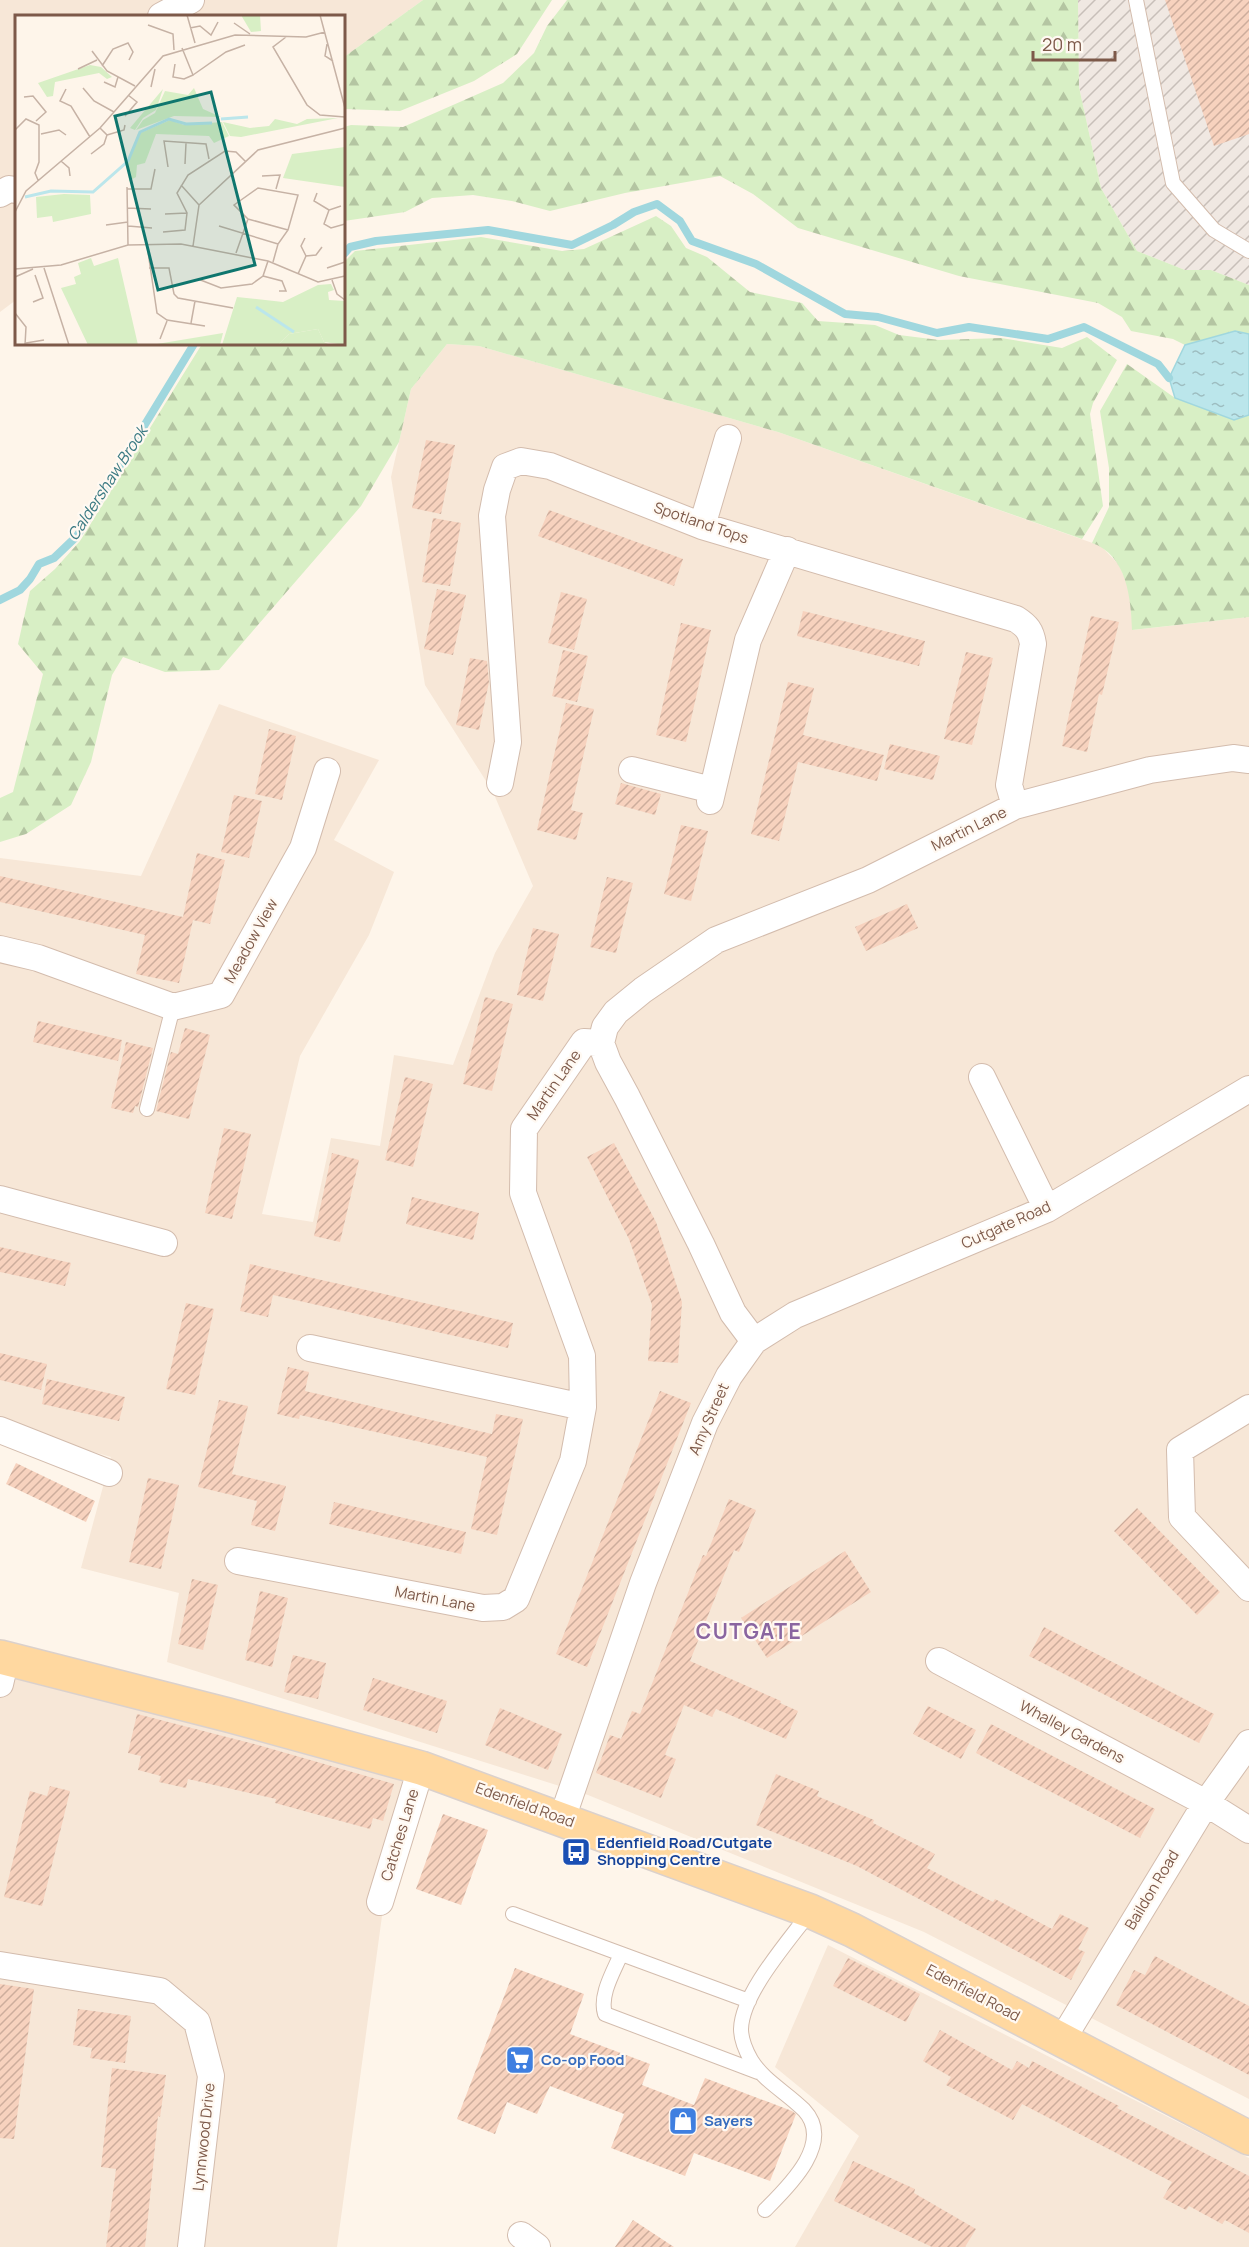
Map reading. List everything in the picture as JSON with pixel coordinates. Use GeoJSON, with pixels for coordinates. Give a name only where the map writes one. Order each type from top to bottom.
{"type":"FeatureCollection","features":[{"type":"Feature","properties":{"kind":"main road","name":"Edenfield Road"},"geometry":{"type":"LineString","coordinates":[[2,1666],[228,1715],[421,1768],[810,1911],[852,1930],[1249,2138]]}},
{"type":"Feature","properties":{"kind":"street"},"geometry":{"type":"LineString","coordinates":[[163,15],[191,0]]}},
{"type":"Feature","properties":{"kind":"street"},"geometry":{"type":"LineString","coordinates":[[0,194],[9,189],[15,190]]}},
{"type":"Feature","properties":{"kind":"street"},"geometry":{"type":"LineString","coordinates":[[702,526],[728,438]]}},
{"type":"Feature","properties":{"kind":"street","name":"Spotland Tops"},"geometry":{"type":"LineString","coordinates":[[500,783],[508,742],[492,516],[497,490],[505,467],[521,461],[550,466],[702,526],[787,550],[1026,625],[1032,634],[1033,644],[1008,785],[1015,806]]}},
{"type":"Feature","properties":{"kind":"street"},"geometry":{"type":"LineString","coordinates":[[632,770],[711,795],[748,640],[787,550]]}},
{"type":"Feature","properties":{"kind":"street","name":"Martin Lane"},"geometry":{"type":"LineString","coordinates":[[238,1561],[483,1608],[503,1607],[516,1599],[573,1461],[583,1407],[582,1356],[523,1193],[524,1129],[584,1042],[601,1042],[605,1027],[616,1012],[643,990],[716,939],[868,880],[1015,806],[1150,770],[1233,758],[1249,760]]}},
{"type":"Feature","properties":{"kind":"street","name":"Meadow View"},"geometry":{"type":"LineString","coordinates":[[173,1007],[221,995],[303,848],[327,771]]}},
{"type":"Feature","properties":{"kind":"street"},"geometry":{"type":"LineString","coordinates":[[0,949],[38,958],[173,1007]]}},
{"type":"Feature","properties":{"kind":"street"},"geometry":{"type":"LineString","coordinates":[[601,1042],[608,1062],[680,1202],[733,1313],[754,1341]]}},
{"type":"Feature","properties":{"kind":"street"},"geometry":{"type":"LineString","coordinates":[[982,1077],[1047,1209]]}},
{"type":"Feature","properties":{"kind":"street","name":"Cutgate Road"},"geometry":{"type":"LineString","coordinates":[[754,1341],[795,1315],[1047,1209],[1249,1089]]}},
{"type":"Feature","properties":{"kind":"street"},"geometry":{"type":"LineString","coordinates":[[0,1199],[164,1243]]}},
{"type":"Feature","properties":{"kind":"street","name":"Amy Street"},"geometry":{"type":"LineString","coordinates":[[562,1819],[643,1582],[705,1423],[729,1376],[754,1341]]}},
{"type":"Feature","properties":{"kind":"street"},"geometry":{"type":"LineString","coordinates":[[310,1348],[583,1407]]}},
{"type":"Feature","properties":{"kind":"street"},"geometry":{"type":"LineString","coordinates":[[1249,1408],[1180,1450],[1182,1517],[1249,1588]]}},
{"type":"Feature","properties":{"kind":"street"},"geometry":{"type":"LineString","coordinates":[[0,1430],[110,1473]]}},
{"type":"Feature","properties":{"kind":"street","name":"Whalley Gardens"},"geometry":{"type":"LineString","coordinates":[[939,1661],[1206,1803],[1249,1830]]}},
{"type":"Feature","properties":{"kind":"street","name":"Baildon Road"},"geometry":{"type":"LineString","coordinates":[[1062,2040],[1206,1803],[1249,1743]]}},
{"type":"Feature","properties":{"kind":"street","name":"Catches Lane"},"geometry":{"type":"LineString","coordinates":[[380,1902],[421,1768]]}},
{"type":"Feature","properties":{"kind":"street","name":"Lynnwood Drive"},"geometry":{"type":"LineString","coordinates":[[0,1965],[160,1991],[197,2022],[211,2076],[191,2247]]}},
{"type":"Feature","properties":{"kind":"lane"},"geometry":{"type":"LineString","coordinates":[[1136,0],[1173,183],[1214,230],[1249,251]]}},
{"type":"Feature","properties":{"kind":"lane"},"geometry":{"type":"LineString","coordinates":[[147,1108],[173,1007]]}},
{"type":"Feature","properties":{"kind":"lane"},"geometry":{"type":"LineString","coordinates":[[758,2072],[746,2051],[741,2030],[751,1991],[810,1911]]}},
{"type":"Feature","properties":{"kind":"lane"},"geometry":{"type":"LineString","coordinates":[[513,1914],[749,2001]]}},
{"type":"Feature","properties":{"kind":"lane"},"geometry":{"type":"LineString","coordinates":[[621,1954],[605,1995],[603,2006],[605,2014],[758,2072],[805,2112],[814,2129],[811,2153],[790,2185],[765,2210]]}},
{"type":"Feature","properties":{"kind":"shaded area"},"geometry":{"type":"Polygon","coordinates":[[[0,0],[423,0],[345,56],[345,15],[15,15],[15,301],[0,312],[0,0]]]}},
{"type":"Feature","properties":{"kind":"shaded area"},"geometry":{"type":"Polygon","coordinates":[[[1078,0],[1249,0],[1249,285],[1211,270],[1185,270],[1137,251],[1101,188],[1079,87],[1078,0]]]}},
{"type":"Feature","properties":{"kind":"shaded area"},"geometry":{"type":"Polygon","coordinates":[[[447,344],[479,346],[778,432],[1101,546],[1119,565],[1129,588],[1133,630],[1249,617],[1249,2099],[924,1932],[588,1795],[167,1662],[179,1593],[81,1568],[111,1457],[0,1425],[0,858],[141,876],[219,704],[379,760],[334,840],[394,872],[369,935],[300,1056],[262,1214],[313,1222],[331,1138],[380,1146],[394,1055],[453,1065],[495,953],[533,886],[493,792],[425,685],[391,477],[411,389],[447,344]]]}},
{"type":"Feature","properties":{"kind":"shaded area"},"geometry":{"type":"Polygon","coordinates":[[[0,1675],[425,1782],[382,1916],[337,2247],[0,2247],[0,1675]]]}},
{"type":"Feature","properties":{"kind":"shaded area"},"geometry":{"type":"Polygon","coordinates":[[[828,1945],[1249,2158],[1249,2247],[795,2247],[859,2136],[775,2067],[828,1945]]]}},
{"type":"Feature","properties":{"kind":"green space"},"geometry":{"type":"Polygon","coordinates":[[[423,0],[552,0],[517,54],[474,81],[400,111],[345,109],[345,56],[423,0]]]}},
{"type":"Feature","properties":{"kind":"green space"},"geometry":{"type":"Polygon","coordinates":[[[567,0],[1078,0],[1079,87],[1101,188],[1137,251],[1185,270],[1211,270],[1249,285],[1249,334],[1235,331],[1185,345],[1173,339],[1131,331],[1122,317],[1098,303],[959,276],[798,228],[753,194],[720,176],[625,193],[550,211],[512,201],[473,195],[432,198],[405,212],[345,221],[345,127],[403,127],[503,83],[534,53],[547,26],[567,0]]]}},
{"type":"Feature","properties":{"kind":"green space"},"geometry":{"type":"Polygon","coordinates":[[[656,216],[671,226],[686,248],[707,257],[750,292],[802,303],[818,321],[875,325],[899,335],[939,340],[1001,338],[1062,348],[1087,337],[1117,360],[1093,403],[1090,414],[1103,506],[1082,539],[778,432],[479,346],[447,344],[411,389],[399,442],[361,506],[219,670],[165,672],[123,657],[112,675],[91,762],[71,805],[26,834],[0,842],[0,798],[13,792],[43,674],[18,644],[30,591],[55,569],[80,541],[201,345],[345,345],[345,261],[355,251],[481,237],[562,251],[584,249],[656,216]]]}},
{"type":"Feature","properties":{"kind":"green space"},"geometry":{"type":"Polygon","coordinates":[[[1127,364],[1175,398],[1234,420],[1249,415],[1249,617],[1132,630],[1128,592],[1120,568],[1113,557],[1092,543],[1109,507],[1109,468],[1100,411],[1127,364]]]}},
{"type":"Feature","properties":{"kind":"water"},"geometry":{"type":"Polygon","coordinates":[[[1235,331],[1249,334],[1249,415],[1234,420],[1175,398],[1169,378],[1185,345],[1235,331]]]}},
{"type":"Feature","properties":{"kind":"building"},"geometry":{"type":"Polygon","coordinates":[[[1165,0],[1249,0],[1249,134],[1214,146],[1165,0]]]}},
{"type":"Feature","properties":{"kind":"building"},"geometry":{"type":"Polygon","coordinates":[[[426,440],[455,445],[441,514],[412,508],[426,440]]]}},
{"type":"Feature","properties":{"kind":"building"},"geometry":{"type":"Polygon","coordinates":[[[549,510],[683,559],[674,586],[538,536],[549,510]]]}},
{"type":"Feature","properties":{"kind":"building"},"geometry":{"type":"Polygon","coordinates":[[[433,518],[461,523],[450,586],[422,582],[433,518]]]}},
{"type":"Feature","properties":{"kind":"building"},"geometry":{"type":"Polygon","coordinates":[[[437,589],[466,595],[453,655],[424,649],[437,589]]]}},
{"type":"Feature","properties":{"kind":"building"},"geometry":{"type":"Polygon","coordinates":[[[561,592],[587,599],[574,650],[548,643],[561,592]]]}},
{"type":"Feature","properties":{"kind":"building"},"geometry":{"type":"Polygon","coordinates":[[[803,611],[925,641],[919,666],[797,636],[803,611]]]}},
{"type":"Feature","properties":{"kind":"building"},"geometry":{"type":"Polygon","coordinates":[[[1091,616],[1119,622],[1102,695],[1099,694],[1087,752],[1062,746],[1091,616]]]}},
{"type":"Feature","properties":{"kind":"building"},"geometry":{"type":"Polygon","coordinates":[[[681,623],[711,630],[686,742],[656,735],[681,623]]]}},
{"type":"Feature","properties":{"kind":"building"},"geometry":{"type":"Polygon","coordinates":[[[563,650],[588,656],[577,702],[552,696],[563,650]]]}},
{"type":"Feature","properties":{"kind":"building"},"geometry":{"type":"Polygon","coordinates":[[[966,652],[993,658],[972,745],[944,739],[966,652]]]}},
{"type":"Feature","properties":{"kind":"building"},"geometry":{"type":"Polygon","coordinates":[[[470,658],[487,661],[489,682],[479,730],[456,725],[470,658]]]}},
{"type":"Feature","properties":{"kind":"building"},"geometry":{"type":"Polygon","coordinates":[[[788,682],[814,688],[803,735],[884,755],[877,781],[798,762],[779,841],[751,834],[788,682]]]}},
{"type":"Feature","properties":{"kind":"building"},"geometry":{"type":"Polygon","coordinates":[[[566,703],[594,709],[571,810],[583,813],[576,840],[537,830],[566,703]]]}},
{"type":"Feature","properties":{"kind":"building"},"geometry":{"type":"Polygon","coordinates":[[[269,729],[296,736],[282,800],[255,794],[269,729]]]}},
{"type":"Feature","properties":{"kind":"building"},"geometry":{"type":"Polygon","coordinates":[[[890,744],[940,756],[933,780],[884,769],[890,744]]]}},
{"type":"Feature","properties":{"kind":"building"},"geometry":{"type":"Polygon","coordinates":[[[621,783],[661,794],[655,815],[615,804],[621,783]]]}},
{"type":"Feature","properties":{"kind":"building"},"geometry":{"type":"Polygon","coordinates":[[[234,795],[262,801],[249,858],[221,852],[234,795]]]}},
{"type":"Feature","properties":{"kind":"building"},"geometry":{"type":"Polygon","coordinates":[[[681,825],[708,831],[691,901],[664,894],[681,825]]]}},
{"type":"Feature","properties":{"kind":"building"},"geometry":{"type":"Polygon","coordinates":[[[197,853],[225,860],[210,924],[193,920],[179,983],[136,974],[145,935],[0,902],[0,876],[183,917],[197,853]]]}},
{"type":"Feature","properties":{"kind":"building"},"geometry":{"type":"Polygon","coordinates":[[[607,877],[633,883],[616,953],[590,947],[607,877]]]}},
{"type":"Feature","properties":{"kind":"building"},"geometry":{"type":"Polygon","coordinates":[[[907,904],[918,928],[866,951],[855,927],[907,904]]]}},
{"type":"Feature","properties":{"kind":"building"},"geometry":{"type":"Polygon","coordinates":[[[533,928],[559,934],[543,1001],[517,995],[533,928]]]}},
{"type":"Feature","properties":{"kind":"building"},"geometry":{"type":"Polygon","coordinates":[[[485,997],[513,1004],[492,1091],[463,1084],[485,997]]]}},
{"type":"Feature","properties":{"kind":"building"},"geometry":{"type":"Polygon","coordinates":[[[38,1021],[122,1040],[118,1061],[33,1042],[38,1021]]]}},
{"type":"Feature","properties":{"kind":"building"},"geometry":{"type":"Polygon","coordinates":[[[185,1028],[210,1035],[189,1119],[156,1111],[171,1052],[178,1054],[185,1028]]]}},
{"type":"Feature","properties":{"kind":"building"},"geometry":{"type":"Polygon","coordinates":[[[126,1042],[153,1048],[138,1107],[135,1106],[133,1113],[111,1108],[126,1042]]]}},
{"type":"Feature","properties":{"kind":"building"},"geometry":{"type":"Polygon","coordinates":[[[405,1077],[433,1084],[413,1167],[385,1160],[405,1077]]]}},
{"type":"Feature","properties":{"kind":"building"},"geometry":{"type":"Polygon","coordinates":[[[224,1128],[251,1134],[232,1219],[205,1213],[224,1128]]]}},
{"type":"Feature","properties":{"kind":"building"},"geometry":{"type":"Polygon","coordinates":[[[614,1143],[656,1222],[682,1302],[678,1363],[648,1361],[652,1305],[629,1239],[587,1157],[614,1143]]]}},
{"type":"Feature","properties":{"kind":"building"},"geometry":{"type":"Polygon","coordinates":[[[332,1153],[359,1160],[340,1242],[314,1236],[332,1153]]]}},
{"type":"Feature","properties":{"kind":"building"},"geometry":{"type":"Polygon","coordinates":[[[412,1197],[479,1213],[473,1240],[406,1224],[412,1197]]]}},
{"type":"Feature","properties":{"kind":"building"},"geometry":{"type":"Polygon","coordinates":[[[0,1247],[71,1263],[65,1286],[0,1272],[0,1247]]]}},
{"type":"Feature","properties":{"kind":"building"},"geometry":{"type":"Polygon","coordinates":[[[250,1264],[513,1323],[508,1348],[273,1295],[268,1317],[240,1311],[250,1264]]]}},
{"type":"Feature","properties":{"kind":"building"},"geometry":{"type":"Polygon","coordinates":[[[186,1303],[214,1309],[195,1395],[166,1389],[186,1303]]]}},
{"type":"Feature","properties":{"kind":"building"},"geometry":{"type":"Polygon","coordinates":[[[0,1353],[47,1364],[41,1390],[0,1380],[0,1353]]]}},
{"type":"Feature","properties":{"kind":"building"},"geometry":{"type":"Polygon","coordinates":[[[288,1367],[309,1372],[305,1391],[492,1434],[496,1414],[523,1419],[497,1535],[471,1529],[487,1457],[300,1415],[299,1419],[277,1414],[288,1367]]]}},
{"type":"Feature","properties":{"kind":"building"},"geometry":{"type":"Polygon","coordinates":[[[47,1379],[125,1397],[119,1421],[42,1404],[47,1379]]]}},
{"type":"Feature","properties":{"kind":"building"},"geometry":{"type":"Polygon","coordinates":[[[660,1391],[691,1403],[587,1667],[556,1654],[660,1391]]]}},
{"type":"Feature","properties":{"kind":"building"},"geometry":{"type":"Polygon","coordinates":[[[219,1400],[248,1406],[232,1474],[286,1486],[275,1531],[251,1525],[257,1501],[198,1487],[219,1400]]]}},
{"type":"Feature","properties":{"kind":"building"},"geometry":{"type":"Polygon","coordinates":[[[16,1463],[95,1501],[86,1522],[6,1484],[16,1463]]]}},
{"type":"Feature","properties":{"kind":"building"},"geometry":{"type":"Polygon","coordinates":[[[148,1478],[179,1485],[161,1569],[129,1562],[148,1478]]]}},
{"type":"Feature","properties":{"kind":"building"},"geometry":{"type":"Polygon","coordinates":[[[729,1499],[756,1510],[739,1552],[734,1550],[690,1661],[781,1701],[780,1703],[798,1711],[786,1739],[716,1709],[712,1717],[684,1705],[665,1755],[676,1759],[661,1798],[596,1773],[610,1735],[621,1739],[632,1711],[640,1714],[703,1555],[706,1556],[729,1499]]]}},
{"type":"Feature","properties":{"kind":"building"},"geometry":{"type":"Polygon","coordinates":[[[334,1502],[466,1532],[461,1554],[329,1524],[334,1502]]]}},
{"type":"Feature","properties":{"kind":"building"},"geometry":{"type":"Polygon","coordinates":[[[1137,1508],[1220,1592],[1197,1615],[1114,1531],[1137,1508]]]}},
{"type":"Feature","properties":{"kind":"building"},"geometry":{"type":"Polygon","coordinates":[[[845,1551],[871,1592],[767,1658],[741,1618],[845,1551]]]}},
{"type":"Feature","properties":{"kind":"building"},"geometry":{"type":"Polygon","coordinates":[[[192,1579],[218,1585],[203,1650],[178,1644],[192,1579]]]}},
{"type":"Feature","properties":{"kind":"building"},"geometry":{"type":"Polygon","coordinates":[[[260,1591],[288,1598],[272,1667],[245,1660],[260,1591]]]}},
{"type":"Feature","properties":{"kind":"building"},"geometry":{"type":"Polygon","coordinates":[[[1044,1627],[1214,1714],[1199,1743],[1029,1656],[1044,1627]]]}},
{"type":"Feature","properties":{"kind":"building"},"geometry":{"type":"Polygon","coordinates":[[[293,1655],[326,1663],[318,1699],[284,1692],[293,1655]]]}},
{"type":"Feature","properties":{"kind":"building"},"geometry":{"type":"Polygon","coordinates":[[[373,1678],[447,1701],[437,1733],[363,1710],[373,1678]]]}},
{"type":"Feature","properties":{"kind":"building"},"geometry":{"type":"Polygon","coordinates":[[[928,1706],[976,1730],[961,1759],[913,1734],[928,1706]]]}},
{"type":"Feature","properties":{"kind":"building"},"geometry":{"type":"Polygon","coordinates":[[[500,1708],[562,1734],[548,1770],[485,1745],[500,1708]]]}},
{"type":"Feature","properties":{"kind":"building"},"geometry":{"type":"Polygon","coordinates":[[[137,1714],[258,1745],[394,1784],[383,1821],[373,1818],[370,1829],[275,1803],[276,1799],[188,1779],[186,1788],[159,1782],[161,1776],[138,1770],[141,1756],[128,1753],[137,1714]]]}},
{"type":"Feature","properties":{"kind":"building"},"geometry":{"type":"Polygon","coordinates":[[[991,1724],[1155,1809],[1140,1838],[976,1753],[991,1724]]]}},
{"type":"Feature","properties":{"kind":"building"},"geometry":{"type":"Polygon","coordinates":[[[776,1774],[819,1791],[817,1796],[874,1820],[873,1823],[935,1854],[927,1868],[993,1902],[995,1899],[1052,1929],[1060,1914],[1089,1928],[1078,1949],[1085,1952],[1071,1980],[857,1866],[756,1825],[776,1774]]]}},
{"type":"Feature","properties":{"kind":"building"},"geometry":{"type":"Polygon","coordinates":[[[50,1786],[70,1791],[42,1906],[4,1897],[30,1791],[47,1796],[50,1786]]]}},
{"type":"Feature","properties":{"kind":"building"},"geometry":{"type":"Polygon","coordinates":[[[443,1814],[488,1830],[461,1905],[416,1889],[443,1814]]]}},
{"type":"Feature","properties":{"kind":"building"},"geometry":{"type":"Polygon","coordinates":[[[1155,1956],[1249,2006],[1249,2075],[1116,2005],[1134,1970],[1145,1975],[1155,1956]]]}},
{"type":"Feature","properties":{"kind":"building"},"geometry":{"type":"Polygon","coordinates":[[[848,1958],[920,1994],[906,2022],[833,1986],[848,1958]]]}},
{"type":"Feature","properties":{"kind":"building"},"geometry":{"type":"Polygon","coordinates":[[[515,1968],[584,1994],[570,2034],[650,2064],[642,2085],[694,2105],[705,2078],[796,2114],[770,2181],[694,2153],[685,2176],[611,2148],[624,2114],[550,2086],[537,2114],[507,2102],[495,2134],[457,2119],[515,1968]]]}},
{"type":"Feature","properties":{"kind":"building"},"geometry":{"type":"Polygon","coordinates":[[[0,1984],[34,1989],[14,2139],[0,2138],[0,1984]]]}},
{"type":"Feature","properties":{"kind":"building"},"geometry":{"type":"Polygon","coordinates":[[[78,2009],[131,2016],[125,2063],[90,2058],[92,2048],[73,2045],[78,2009]]]}},
{"type":"Feature","properties":{"kind":"building"},"geometry":{"type":"Polygon","coordinates":[[[940,2030],[1012,2070],[1017,2061],[1029,2068],[1032,2061],[1249,2176],[1249,2233],[1225,2220],[1222,2224],[1189,2206],[1186,2210],[1163,2198],[1172,2182],[1022,2104],[1013,2120],[946,2085],[951,2077],[923,2061],[940,2030]]]}},
{"type":"Feature","properties":{"kind":"building"},"geometry":{"type":"Polygon","coordinates":[[[112,2068],[166,2075],[160,2117],[158,2116],[145,2247],[106,2247],[116,2169],[101,2167],[112,2068]]]}},
{"type":"Feature","properties":{"kind":"building"},"geometry":{"type":"Polygon","coordinates":[[[853,2161],[915,2189],[914,2193],[976,2229],[965,2247],[932,2247],[834,2201],[853,2161]]]}},
{"type":"Feature","properties":{"kind":"building"},"geometry":{"type":"Polygon","coordinates":[[[633,2220],[674,2247],[615,2247],[633,2220]]]}},
{"type":"Feature","properties":{"kind":"waterway","name":"Caldershaw Brook"},"geometry":{"type":"LineString","coordinates":[[345,253],[350,247],[376,241],[488,230],[572,245],[634,212],[657,204],[680,221],[692,241],[756,264],[845,314],[878,317],[937,333],[969,327],[1048,339],[1084,327],[1158,364],[1169,378]]}},
{"type":"Feature","properties":{"kind":"waterway","name":"Caldershaw Brook"},"geometry":{"type":"LineString","coordinates":[[0,600],[20,590],[39,564],[54,558],[77,536],[193,345]]}},
{"type":"Feature","properties":{"kind":"place","name":"Edenfield Road/Cutgate Shopping Centre"},"geometry":{"type":"Point","coordinates":[576,1852]}},
{"type":"Feature","properties":{"kind":"place","name":"Co-op Food"},"geometry":{"type":"Point","coordinates":[520,2060]}},
{"type":"Feature","properties":{"kind":"place","name":"Sayers"},"geometry":{"type":"Point","coordinates":[683,2121]}},
{"type":"Feature","properties":{"kind":"district","name":"CUTGATE"},"geometry":{"type":"Point","coordinates":[749,1632]}}]}
